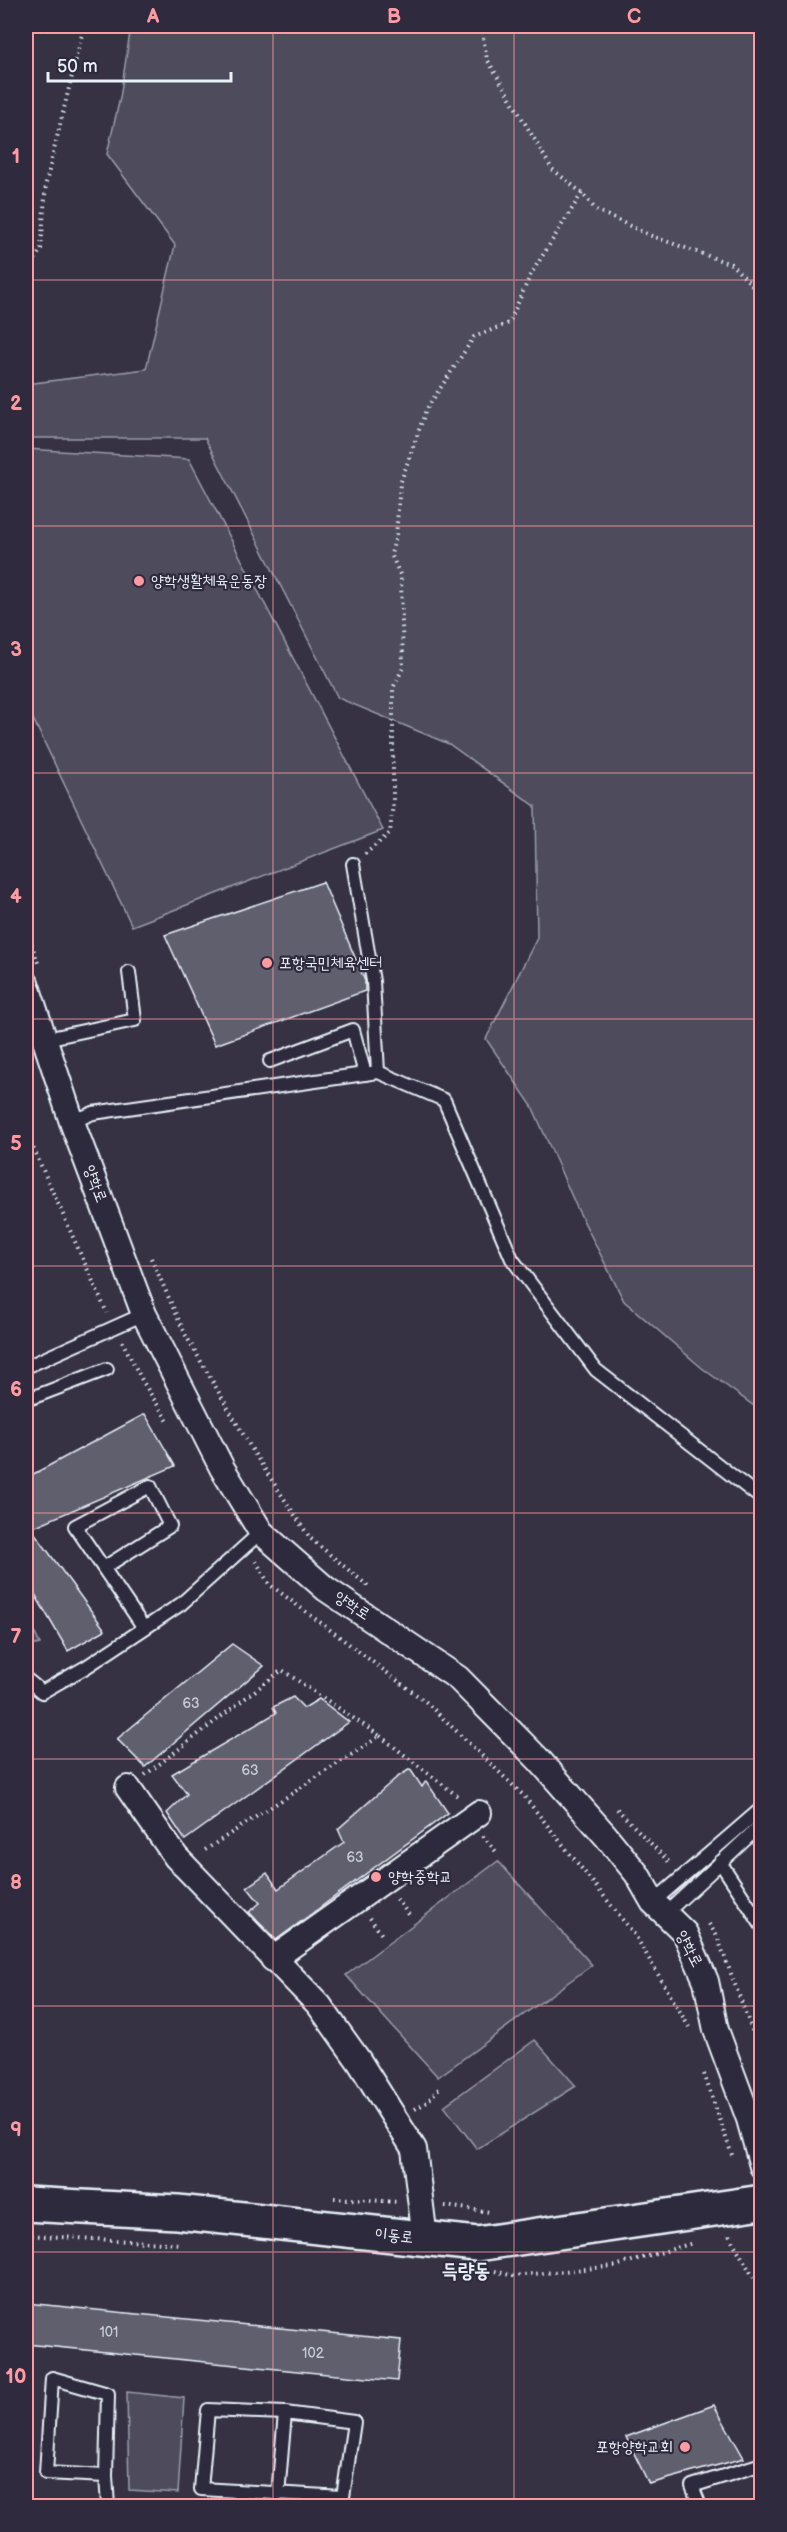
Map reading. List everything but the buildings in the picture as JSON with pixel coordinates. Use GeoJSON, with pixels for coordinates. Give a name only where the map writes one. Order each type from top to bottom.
{"type":"FeatureCollection","features":[{"type":"Feature","properties":{"kind":"street","name":"양학로"},"geometry":{"type":"LineString","coordinates":[[33,978],[46,1039],[72,1122],[144,1314],[222,1468],[261,1532],[326,1588],[458,1678],[540,1761],[606,1836],[659,1908],[685,1932],[706,1981],[716,2030],[749,2119],[762,2166]]}},
{"type":"Feature","properties":{"kind":"street"},"geometry":{"type":"LineString","coordinates":[[128,1788],[183,1865],[319,2005],[359,2061],[414,2149],[425,2239]]}},
{"type":"Feature","properties":{"kind":"street"},"geometry":{"type":"LineString","coordinates":[[273,1959],[479,1813]]}},
{"type":"Feature","properties":{"kind":"street","name":"이동로"},"geometry":{"type":"LineString","coordinates":[[26,2204],[177,2212],[477,2244],[762,2202]]}},
{"type":"Feature","properties":{"kind":"lane"},"geometry":{"type":"LineString","coordinates":[[353,864],[373,981],[378,1072]]}},
{"type":"Feature","properties":{"kind":"lane"},"geometry":{"type":"LineString","coordinates":[[46,1039],[135,1020],[129,972]]}},
{"type":"Feature","properties":{"kind":"lane"},"geometry":{"type":"LineString","coordinates":[[270,1060],[353,1030],[365,1074]]}},
{"type":"Feature","properties":{"kind":"lane"},"geometry":{"type":"LineString","coordinates":[[72,1122],[93,1113],[378,1072],[444,1100],[512,1258],[596,1370],[762,1499]]}},
{"type":"Feature","properties":{"kind":"lane"},"geometry":{"type":"LineString","coordinates":[[26,1367],[144,1314]]}},
{"type":"Feature","properties":{"kind":"lane"},"geometry":{"type":"LineString","coordinates":[[26,1400],[107,1369]]}},
{"type":"Feature","properties":{"kind":"lane"},"geometry":{"type":"LineString","coordinates":[[105,1567],[170,1526],[150,1486],[75,1526],[105,1567],[144,1628]]}},
{"type":"Feature","properties":{"kind":"lane"},"geometry":{"type":"LineString","coordinates":[[26,1679],[42,1692],[86,1667],[181,1604],[261,1532]]}},
{"type":"Feature","properties":{"kind":"lane"},"geometry":{"type":"LineString","coordinates":[[659,1908],[762,1808]]}},
{"type":"Feature","properties":{"kind":"lane"},"geometry":{"type":"LineString","coordinates":[[659,1908],[720,1862],[762,1824]]}},
{"type":"Feature","properties":{"kind":"lane"},"geometry":{"type":"LineString","coordinates":[[720,1862],[762,1926]]}},
{"type":"Feature","properties":{"kind":"lane"},"geometry":{"type":"LineString","coordinates":[[106,2476],[45,2473],[52,2378],[108,2394],[106,2476],[108,2506]]}},
{"type":"Feature","properties":{"kind":"lane"},"geometry":{"type":"LineString","coordinates":[[208,2410],[285,2413],[354,2422],[344,2502],[278,2495],[201,2489],[208,2410]]}},
{"type":"Feature","properties":{"kind":"lane"},"geometry":{"type":"LineString","coordinates":[[278,2495],[285,2413]]}},
{"type":"Feature","properties":{"kind":"lane"},"geometry":{"type":"LineString","coordinates":[[700,2506],[692,2486],[762,2464]]}},
{"type":"Feature","properties":{"kind":"path"},"geometry":{"type":"LineString","coordinates":[[26,275],[41,249],[46,183],[84,26]]}},
{"type":"Feature","properties":{"kind":"path"},"geometry":{"type":"LineString","coordinates":[[481,26],[487,59],[552,169],[582,193],[596,210],[649,235],[731,264],[762,295]]}},
{"type":"Feature","properties":{"kind":"path"},"geometry":{"type":"LineString","coordinates":[[353,864],[390,834],[393,802],[393,688],[403,668],[401,578],[391,554],[396,536],[400,484],[426,410],[474,337],[509,323],[531,274],[582,193]]}},
{"type":"Feature","properties":{"kind":"path"},"geometry":{"type":"LineString","coordinates":[[26,927],[33,978]]}},
{"type":"Feature","properties":{"kind":"path"},"geometry":{"type":"LineString","coordinates":[[148,1250],[185,1334],[254,1453],[310,1538],[377,1593]]}},
{"type":"Feature","properties":{"kind":"path"},"geometry":{"type":"LineString","coordinates":[[128,1788],[282,1670],[380,1736],[479,1813]]}},
{"type":"Feature","properties":{"kind":"path"},"geometry":{"type":"LineString","coordinates":[[183,1865],[380,1736]]}},
{"type":"Feature","properties":{"kind":"path"},"geometry":{"type":"LineString","coordinates":[[616,1808],[669,1862]]}},
{"type":"Feature","properties":{"kind":"path"},"geometry":{"type":"LineString","coordinates":[[397,2121],[427,2102],[441,2086]]}},
{"type":"Feature","properties":{"kind":"path"},"geometry":{"type":"LineString","coordinates":[[728,2233],[762,2292]]}},
{"type":"Feature","properties":{"kind":"path"},"geometry":{"type":"LineString","coordinates":[[488,2269],[513,2276],[615,2266],[694,2243]]}},
{"type":"Feature","properties":{"kind":"shaded area"},"geometry":{"type":"Polygon","coordinates":[[[131,26],[761,26],[761,1411],[702,1368],[624,1301],[577,1208],[532,1106],[486,1039],[537,938],[535,806],[449,744],[338,698],[205,438],[26,438],[26,384],[146,369],[175,245],[107,154],[120,98],[131,26]]]}},
{"type":"Feature","properties":{"kind":"shaded area","name":"양학생활체육운동장"},"geometry":{"type":"Polygon","coordinates":[[[26,449],[189,459],[383,830],[132,926],[26,704],[26,449]]]}},
{"type":"Feature","properties":{"kind":"shaded area"},"geometry":{"type":"Polygon","coordinates":[[[26,1143],[31,1147],[26,1239],[26,1143]]]}},
{"type":"Feature","properties":{"kind":"shaded area"},"geometry":{"type":"Polygon","coordinates":[[[26,1616],[40,1644],[26,1647],[26,1616]]]}},
{"type":"Feature","properties":{"kind":"shaded area"},"geometry":{"type":"Polygon","coordinates":[[[498,1861],[592,1965],[438,2077],[346,1975],[498,1861]]]}},
{"type":"Feature","properties":{"kind":"shaded area"},"geometry":{"type":"Polygon","coordinates":[[[535,2040],[576,2086],[477,2149],[444,2106],[535,2040]]]}},
{"type":"Feature","properties":{"kind":"shaded area"},"geometry":{"type":"Polygon","coordinates":[[[127,2392],[184,2398],[178,2493],[129,2490],[127,2392]]]}},
{"type":"Feature","properties":{"kind":"place","name":"양학생활체육운동장"},"geometry":{"type":"Point","coordinates":[139,581]}},
{"type":"Feature","properties":{"kind":"place","name":"포항국민체육센터"},"geometry":{"type":"Point","coordinates":[267,963]}},
{"type":"Feature","properties":{"kind":"place","name":"양학중학교"},"geometry":{"type":"Point","coordinates":[376,1877]}},
{"type":"Feature","properties":{"kind":"place","name":"포항양학교회"},"geometry":{"type":"Point","coordinates":[685,2447]}},
{"type":"Feature","properties":{"kind":"district","name":"득량동"},"geometry":{"type":"Point","coordinates":[466,2271]}}]}
